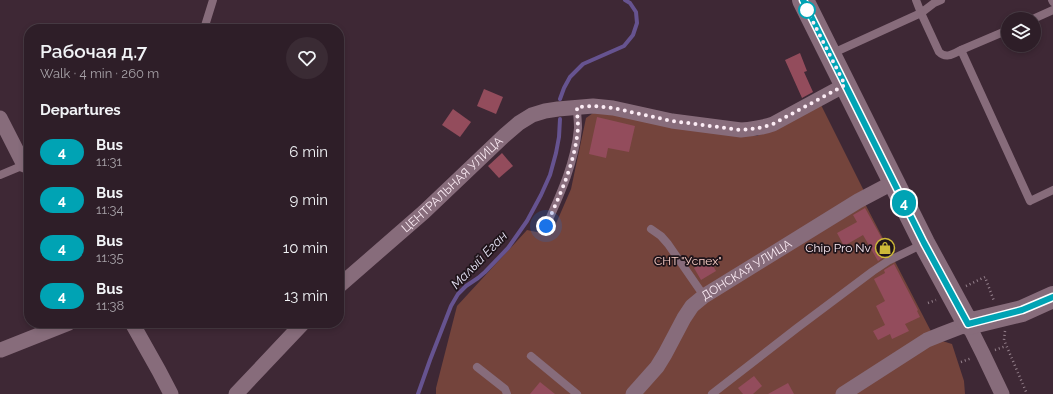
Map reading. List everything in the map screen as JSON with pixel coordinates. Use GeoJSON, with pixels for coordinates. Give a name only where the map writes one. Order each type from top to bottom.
{"type":"FeatureCollection","features":[{"type":"Feature","properties":{"kind":"street"},"geometry":{"type":"LineString","coordinates":[[802,0],[924,243],[968,324],[1001,394]]}},
{"type":"Feature","properties":{"kind":"street","name":"ЦЕНТРАЛЬНАЯ УЛИЦА"},"geometry":{"type":"LineString","coordinates":[[344,282],[424,212],[504,135],[532,114],[545,111],[593,106],[613,108],[672,121],[741,130],[752,129],[773,124],[845,85]]}},
{"type":"Feature","properties":{"kind":"street"},"geometry":{"type":"LineString","coordinates":[[0,118],[24,160]]}},
{"type":"Feature","properties":{"kind":"street","name":"ДОНСКАЯ УЛИЦА"},"geometry":{"type":"LineString","coordinates":[[633,394],[657,367],[692,306],[704,296],[858,201],[894,182]]}},
{"type":"Feature","properties":{"kind":"street"},"geometry":{"type":"LineString","coordinates":[[843,394],[927,340],[968,324],[1022,310],[1053,298]]}},
{"type":"Feature","properties":{"kind":"street"},"geometry":{"type":"LineString","coordinates":[[1,350],[56,328]]}},
{"type":"Feature","properties":{"kind":"street"},"geometry":{"type":"LineString","coordinates":[[135,328],[171,394]]}},
{"type":"Feature","properties":{"kind":"street"},"geometry":{"type":"LineString","coordinates":[[236,394],[299,328]]}},
{"type":"Feature","properties":{"kind":"lane"},"geometry":{"type":"LineString","coordinates":[[206,24],[213,0]]}},
{"type":"Feature","properties":{"kind":"lane"},"geometry":{"type":"LineString","coordinates":[[916,0],[939,52],[942,55],[947,56],[1001,33]]}},
{"type":"Feature","properties":{"kind":"lane"},"geometry":{"type":"LineString","coordinates":[[830,54],[921,13],[934,3],[941,0]]}},
{"type":"Feature","properties":{"kind":"lane"},"geometry":{"type":"LineString","coordinates":[[1041,15],[1053,10]]}},
{"type":"Feature","properties":{"kind":"lane"},"geometry":{"type":"LineString","coordinates":[[961,50],[1030,201],[1053,190]]}},
{"type":"Feature","properties":{"kind":"lane"},"geometry":{"type":"LineString","coordinates":[[546,226],[562,190],[570,167],[578,129],[577,107]]}},
{"type":"Feature","properties":{"kind":"lane"},"geometry":{"type":"LineString","coordinates":[[0,175],[24,166]]}},
{"type":"Feature","properties":{"kind":"lane"},"geometry":{"type":"LineString","coordinates":[[651,229],[661,236],[668,244],[704,296]]}},
{"type":"Feature","properties":{"kind":"lane"},"geometry":{"type":"LineString","coordinates":[[712,394],[873,271],[888,261],[924,243]]}},
{"type":"Feature","properties":{"kind":"lane"},"geometry":{"type":"LineString","coordinates":[[531,356],[577,394]]}},
{"type":"Feature","properties":{"kind":"lane"},"geometry":{"type":"LineString","coordinates":[[477,367],[505,389],[508,394]]}},
{"type":"Feature","properties":{"kind":"path"},"geometry":{"type":"LineString","coordinates":[[985,277],[1006,330],[1004,340],[1027,394]]}},
{"type":"Feature","properties":{"kind":"green space","name":"СНТ \"Успех\""},"geometry":{"type":"Polygon","coordinates":[[[820,103],[864,191],[860,194],[936,341],[939,340],[952,344],[964,381],[965,394],[436,394],[436,388],[457,306],[527,230],[551,235],[571,189],[586,118],[596,111],[671,125],[757,136],[820,103]]]}},
{"type":"Feature","properties":{"kind":"building"},"geometry":{"type":"Polygon","coordinates":[[[800,53],[807,71],[804,72],[813,92],[802,98],[785,60],[800,53]]]}},
{"type":"Feature","properties":{"kind":"building"},"geometry":{"type":"Polygon","coordinates":[[[484,89],[503,97],[496,114],[477,106],[484,89]]]}},
{"type":"Feature","properties":{"kind":"building"},"geometry":{"type":"Polygon","coordinates":[[[453,109],[471,122],[460,137],[442,125],[453,109]]]}},
{"type":"Feature","properties":{"kind":"building"},"geometry":{"type":"Polygon","coordinates":[[[597,117],[635,126],[629,152],[608,148],[606,158],[589,154],[597,117]]]}},
{"type":"Feature","properties":{"kind":"building"},"geometry":{"type":"Polygon","coordinates":[[[502,153],[513,166],[499,178],[488,166],[502,153]]]}},
{"type":"Feature","properties":{"kind":"building"},"geometry":{"type":"Polygon","coordinates":[[[865,208],[890,253],[878,261],[863,235],[844,246],[837,233],[857,222],[853,215],[865,208]]]}},
{"type":"Feature","properties":{"kind":"building"},"geometry":{"type":"Polygon","coordinates":[[[709,259],[716,271],[701,280],[694,268],[709,259]]]}},
{"type":"Feature","properties":{"kind":"building"},"geometry":{"type":"Polygon","coordinates":[[[894,264],[918,310],[917,311],[920,317],[905,324],[909,331],[892,339],[890,334],[878,340],[873,331],[885,325],[876,306],[885,301],[874,279],[885,273],[884,270],[894,264]]]}},
{"type":"Feature","properties":{"kind":"building"},"geometry":{"type":"Polygon","coordinates":[[[754,376],[762,386],[753,394],[743,394],[738,388],[754,376]]]}},
{"type":"Feature","properties":{"kind":"building"},"geometry":{"type":"Polygon","coordinates":[[[540,382],[555,394],[530,394],[540,382]]]}},
{"type":"Feature","properties":{"kind":"building"},"geometry":{"type":"Polygon","coordinates":[[[788,383],[794,394],[768,394],[788,383]]]}},
{"type":"Feature","properties":{"kind":"waterway","name":"Малый Еган"},"geometry":{"type":"LineString","coordinates":[[560,99],[570,77],[583,64],[624,46],[633,35],[637,23],[636,12],[630,3],[625,0]]}},
{"type":"Feature","properties":{"kind":"waterway","name":"Малый Еган"},"geometry":{"type":"LineString","coordinates":[[418,394],[451,306],[458,294],[485,272],[508,248],[527,221],[541,195],[550,175],[556,153],[560,119]]}},
{"type":"Feature","properties":{"kind":"bus line","name":"4"},"geometry":{"type":"LineString","coordinates":[[803,0],[924,243],[968,324],[1011,314],[1034,306],[1053,297]]}},
{"type":"Feature","properties":{"kind":"place","name":"Chip Pro Nv"},"geometry":{"type":"Point","coordinates":[885,248]}},
{"type":"Feature","properties":{"kind":"route"},"geometry":{"type":"LineString","coordinates":[[546,226],[562,190],[570,167],[578,129],[577,107],[593,106],[613,108],[672,121],[741,130],[764,127],[773,124],[845,85],[807,10]]}}]}
